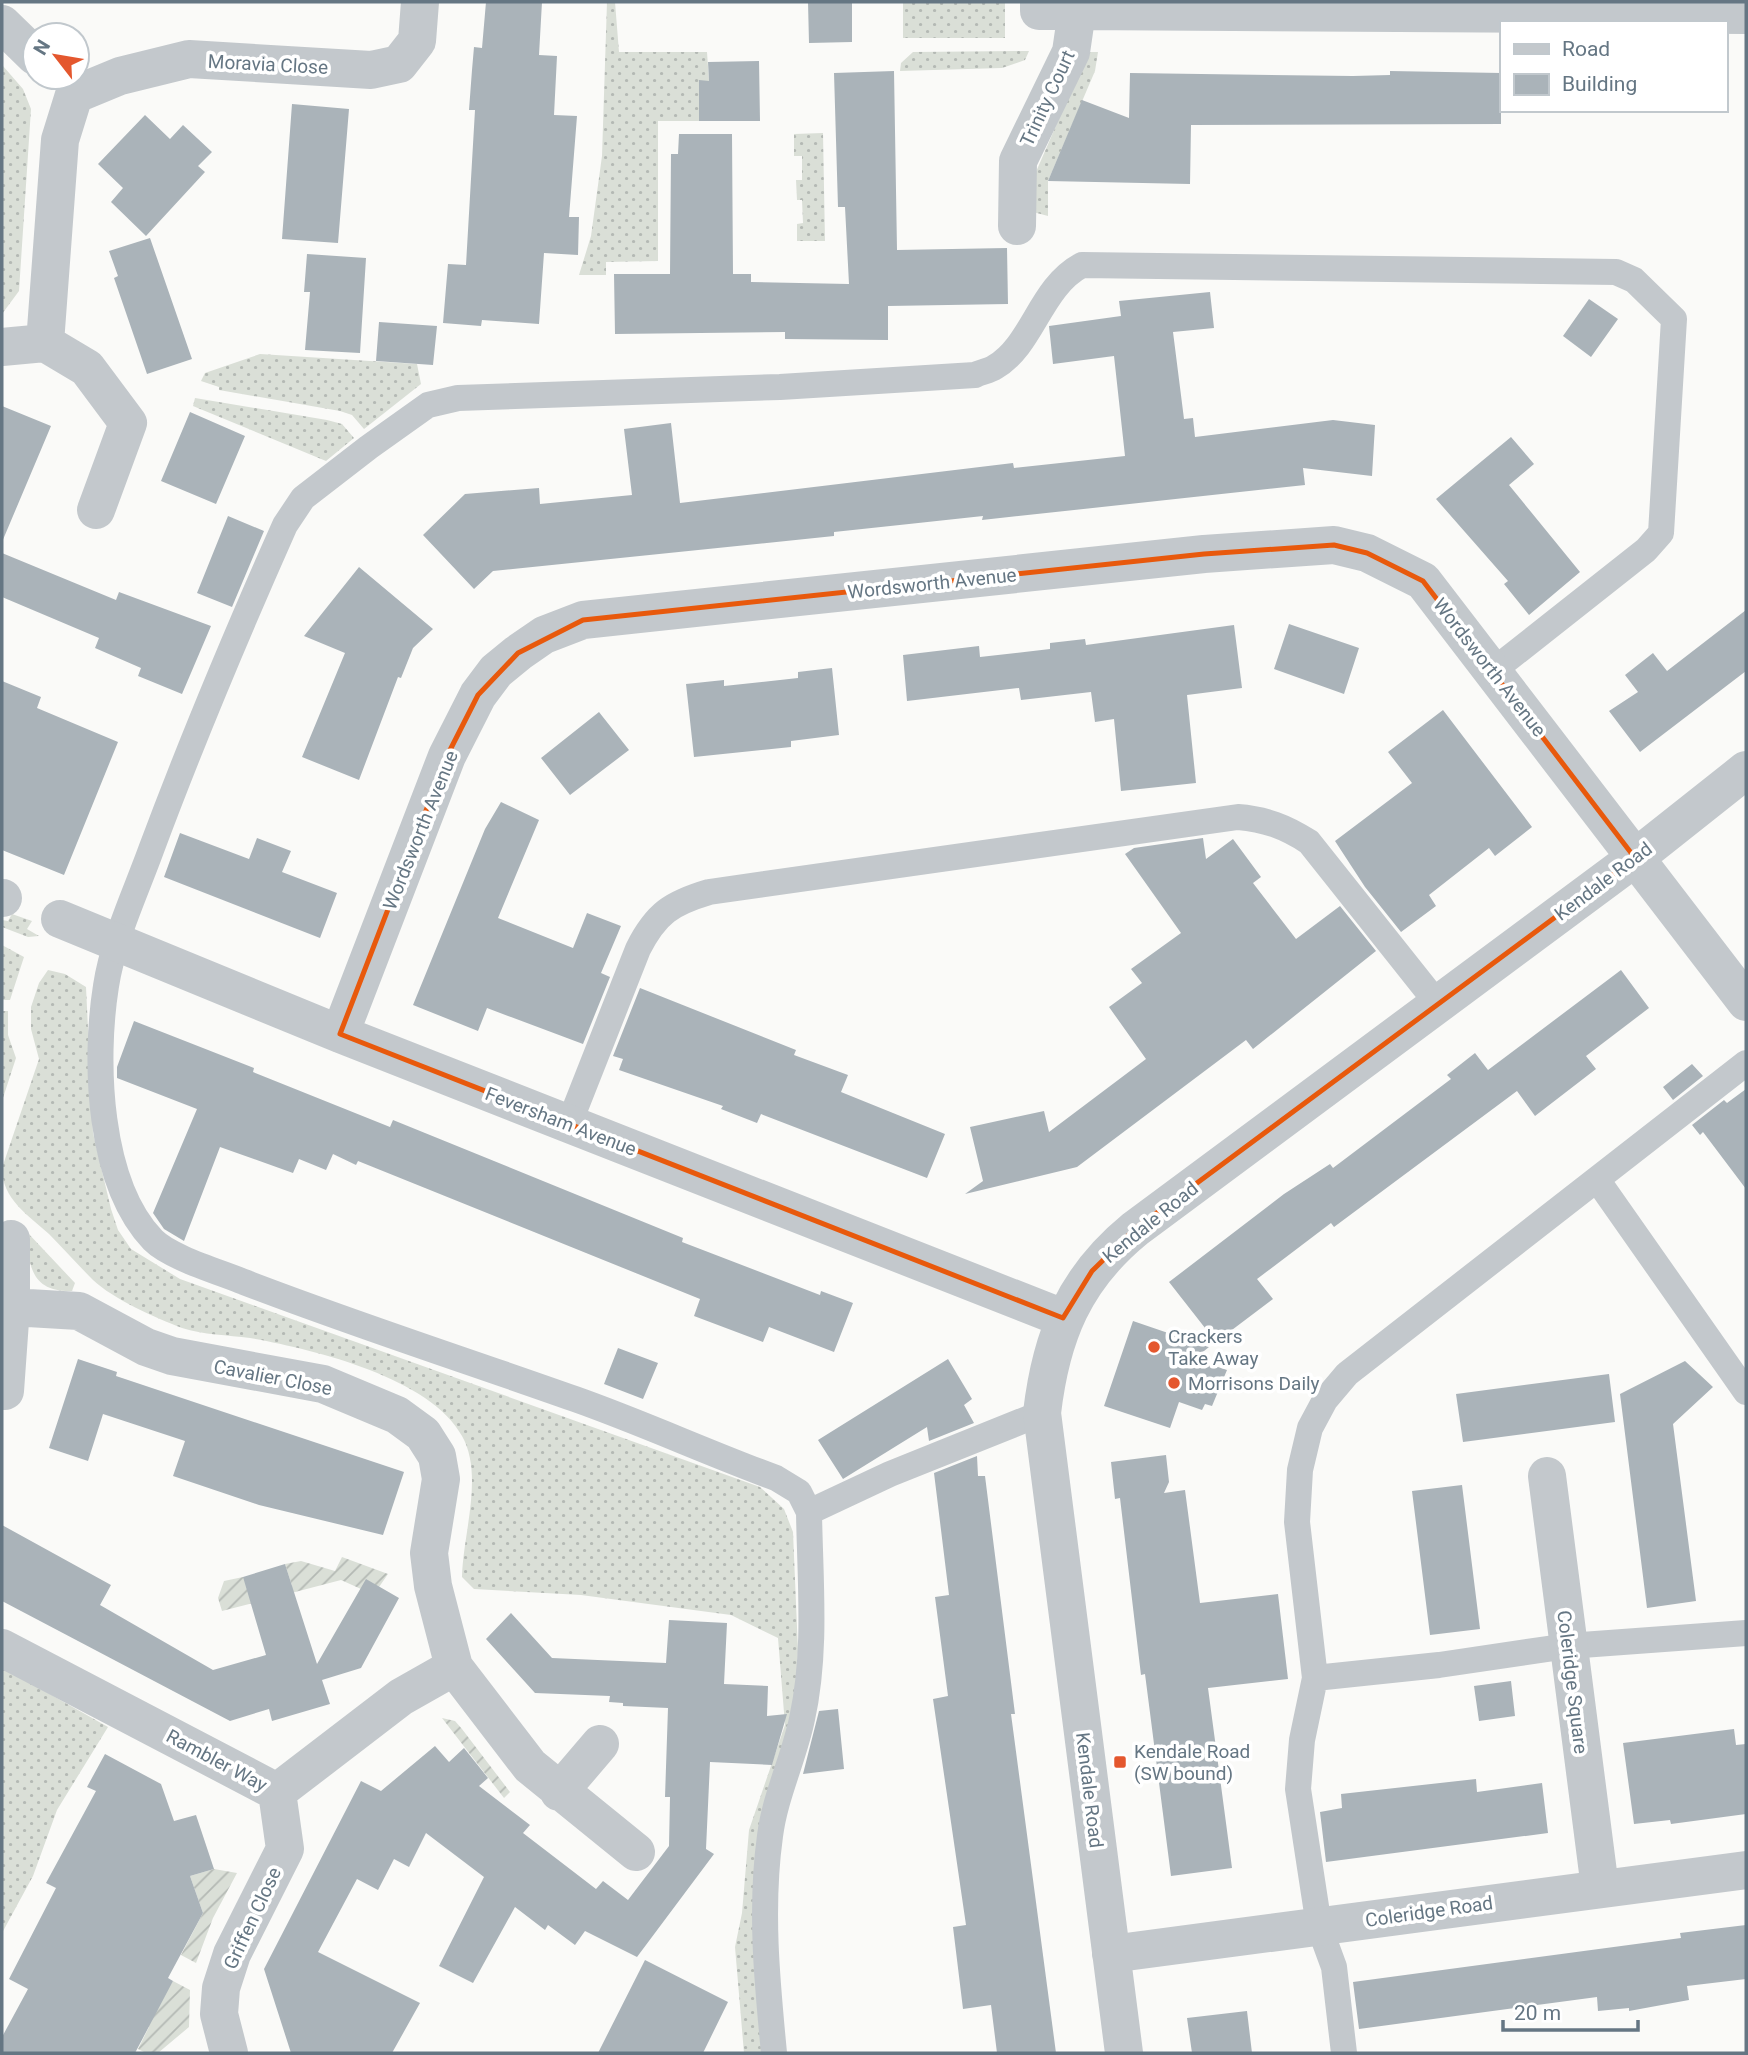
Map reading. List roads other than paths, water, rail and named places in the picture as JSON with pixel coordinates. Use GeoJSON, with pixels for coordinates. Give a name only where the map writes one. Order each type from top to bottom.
{"type":"FeatureCollection","features":[{"type":"Feature","properties":{"kind":"street","name":"Moravia Close"},"geometry":{"type":"LineString","coordinates":[[91,81],[189,59],[371,70],[399,64],[417,41],[420,2]]}},
{"type":"Feature","properties":{"kind":"street"},"geometry":{"type":"LineString","coordinates":[[1039,2],[1039,11],[1299,7],[1699,8],[1746,15]]}},
{"type":"Feature","properties":{"kind":"street","name":"Trinity Court"},"geometry":{"type":"LineString","coordinates":[[1017,226],[1018,161],[1071,52],[1077,11]]}},
{"type":"Feature","properties":{"kind":"street"},"geometry":{"type":"LineString","coordinates":[[2,24],[21,42]]}},
{"type":"Feature","properties":{"kind":"street","name":"Moravia Close"},"geometry":{"type":"LineString","coordinates":[[45,343],[65,91]]}},
{"type":"Feature","properties":{"kind":"street"},"geometry":{"type":"LineString","coordinates":[[2,347],[45,343],[87,368],[128,423],[96,509]]}},
{"type":"Feature","properties":{"kind":"street","name":"Wordsworth Avenue"},"geometry":{"type":"LineString","coordinates":[[340,1034],[447,756],[478,695],[496,671],[544,635],[583,620],[1205,554],[1334,545],[1367,553],[1423,581],[1494,670],[1746,1002]]}},
{"type":"Feature","properties":{"kind":"street","name":"Kendale Road"},"geometry":{"type":"LineString","coordinates":[[1124,2053],[1042,1413],[1045,1382],[1063,1318],[1092,1271],[1109,1251],[1437,1003],[1635,858],[1746,770]]}},
{"type":"Feature","properties":{"kind":"street","name":"Feversham Avenue"},"geometry":{"type":"LineString","coordinates":[[60,919],[340,1034],[1063,1318]]}},
{"type":"Feature","properties":{"kind":"street"},"geometry":{"type":"LineString","coordinates":[[5,1391],[11,1307],[11,1239]]}},
{"type":"Feature","properties":{"kind":"street","name":"Cavalier Close"},"geometry":{"type":"LineString","coordinates":[[11,1307],[79,1311],[146,1347],[172,1356],[323,1384],[397,1415],[423,1434],[437,1455],[441,1479],[429,1553],[433,1586],[454,1667],[530,1766],[636,1852]]}},
{"type":"Feature","properties":{"kind":"street","name":"Coleridge Square"},"geometry":{"type":"LineString","coordinates":[[1547,1476],[1600,1888]]}},
{"type":"Feature","properties":{"kind":"street","name":"Rambler Way"},"geometry":{"type":"LineString","coordinates":[[2,1648],[277,1792],[401,1697],[454,1667]]}},
{"type":"Feature","properties":{"kind":"street"},"geometry":{"type":"LineString","coordinates":[[559,1792],[600,1744]]}},
{"type":"Feature","properties":{"kind":"street","name":"Griffen Close"},"geometry":{"type":"LineString","coordinates":[[220,2050],[221,1988],[232,1954],[285,1849],[277,1792]]}},
{"type":"Feature","properties":{"kind":"street","name":"Coleridge Road"},"geometry":{"type":"LineString","coordinates":[[1111,1954],[1746,1870]]}},
{"type":"Feature","properties":{"kind":"lane"},"geometry":{"type":"LineString","coordinates":[[774,2053],[767,1981],[765,1892],[770,1834],[802,1719],[811,1651],[809,1512],[799,1492],[776,1478],[580,1401],[304,1305],[201,1265],[156,1243],[132,1214],[118,1175],[104,1119],[100,1057],[106,987],[117,942],[185,758],[285,525],[303,498],[388,433],[428,405],[458,398],[780,387],[975,375],[996,367],[1013,350],[1067,273],[1082,265],[1616,272],[1634,280],[1674,319],[1661,533],[1646,550],[1494,670]]}},
{"type":"Feature","properties":{"kind":"lane"},"geometry":{"type":"LineString","coordinates":[[569,1124],[638,949],[648,929],[677,902],[709,892],[1238,817],[1257,818],[1285,827],[1309,842],[1437,1003]]}},
{"type":"Feature","properties":{"kind":"lane"},"geometry":{"type":"LineString","coordinates":[[1344,2053],[1334,1967],[1318,1926],[1298,1789],[1302,1741],[1315,1678],[1297,1522],[1302,1460],[1310,1428],[1325,1400],[1346,1374],[1598,1181],[1746,1063]]}},
{"type":"Feature","properties":{"kind":"lane"},"geometry":{"type":"LineString","coordinates":[[1598,1181],[1746,1392]]}},
{"type":"Feature","properties":{"kind":"lane"},"geometry":{"type":"LineString","coordinates":[[809,1512],[890,1474],[1042,1413]]}},
{"type":"Feature","properties":{"kind":"lane"},"geometry":{"type":"LineString","coordinates":[[1315,1678],[1439,1665],[1568,1646],[1746,1633]]}},
{"type":"Feature","properties":{"kind":"place","name":"Crackers Take Away"},"geometry":{"type":"Point","coordinates":[1154,1347]}},
{"type":"Feature","properties":{"kind":"place","name":"Morrisons Daily"},"geometry":{"type":"Point","coordinates":[1174,1383]}},
{"type":"Feature","properties":{"kind":"place","name":"Kendale Road (SW bound)"},"geometry":{"type":"Point","coordinates":[1120,1762]}}]}
